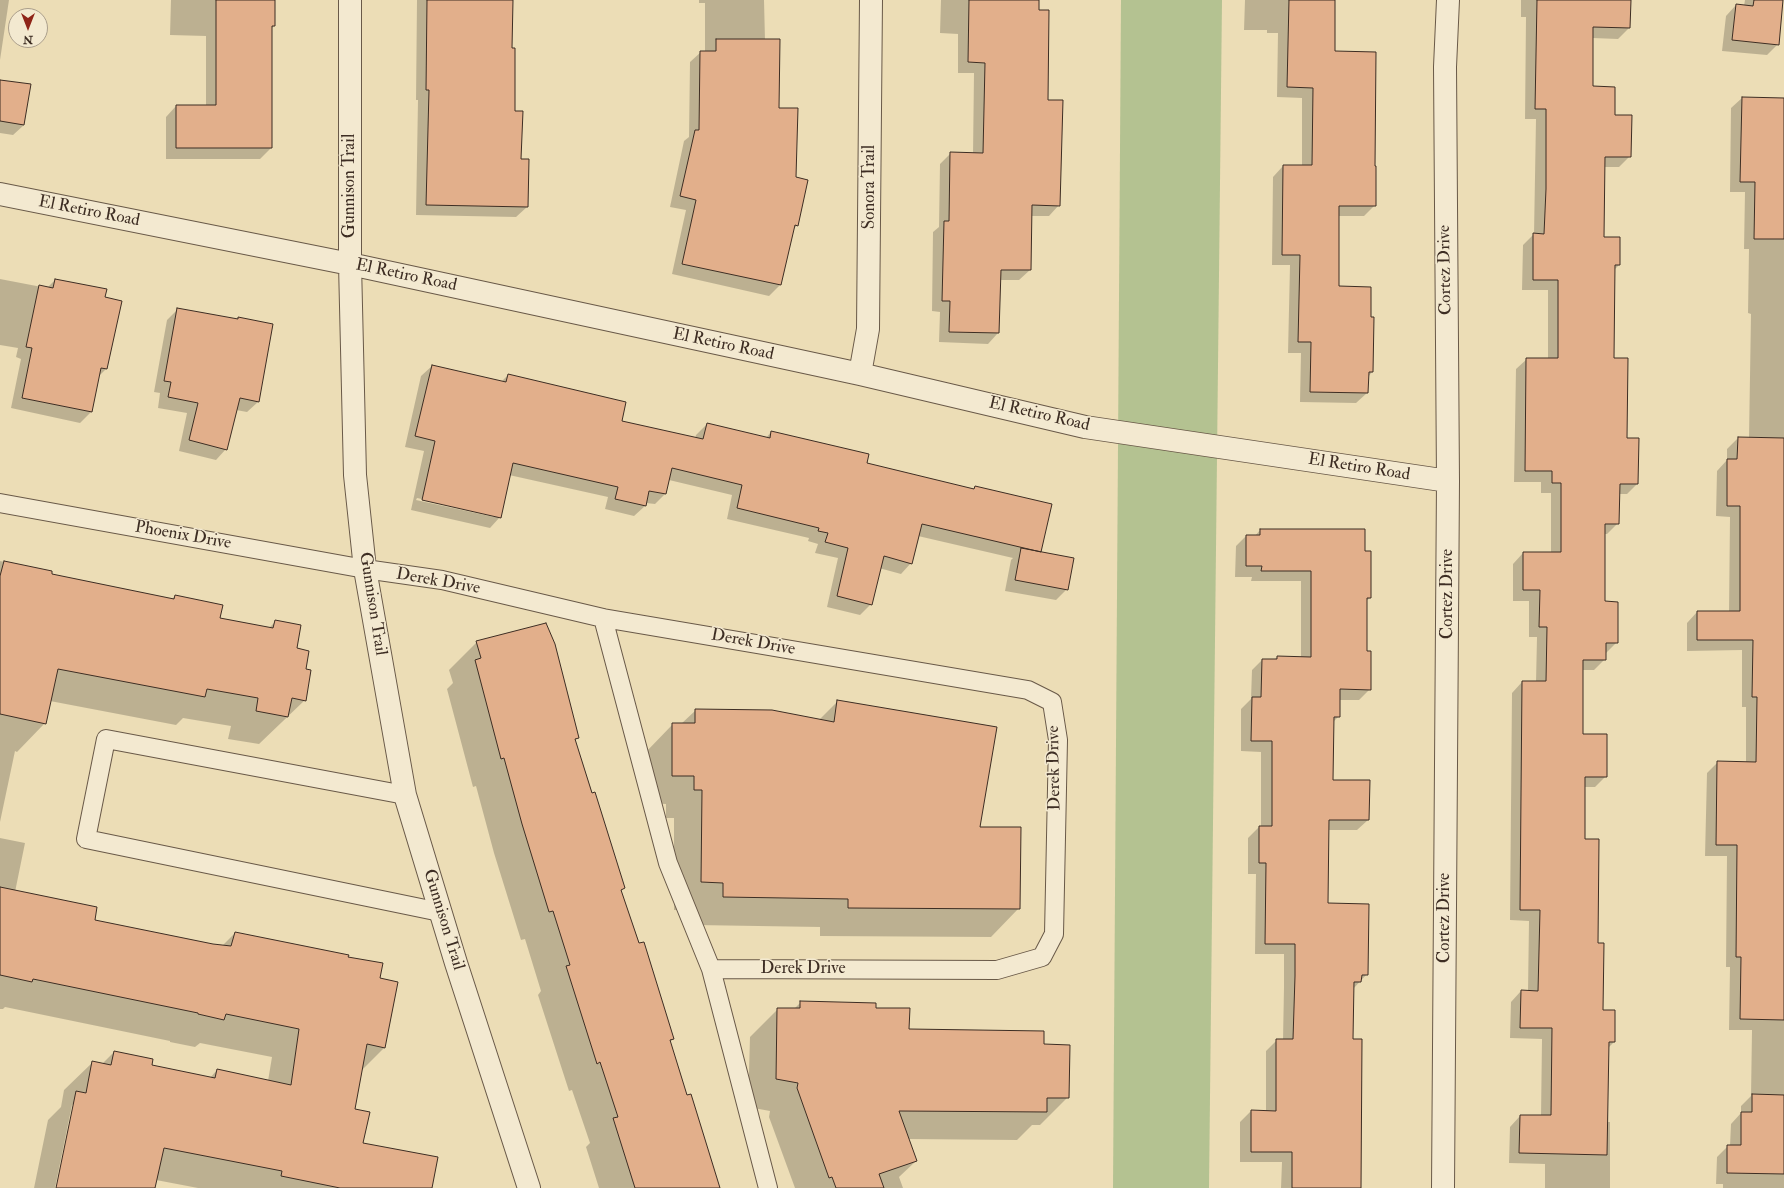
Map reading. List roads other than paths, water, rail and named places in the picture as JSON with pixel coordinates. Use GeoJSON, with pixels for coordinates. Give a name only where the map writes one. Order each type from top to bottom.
{"type":"FeatureCollection","features":[{"type":"Feature","properties":{"kind":"street","name":"Gunnison Trail"},"geometry":{"type":"LineString","coordinates":[[350,0],[350,264],[355,475],[365,569],[405,795],[440,912],[529,1188]]}},
{"type":"Feature","properties":{"kind":"street","name":"Sonora Trail"},"geometry":{"type":"LineString","coordinates":[[860,374],[868,329],[871,0]]}},
{"type":"Feature","properties":{"kind":"street","name":"Cortez Drive"},"geometry":{"type":"LineString","coordinates":[[1443,1188],[1448,481],[1445,67],[1448,0]]}},
{"type":"Feature","properties":{"kind":"street","name":"El Retiro Road"},"geometry":{"type":"LineString","coordinates":[[0,194],[350,264],[860,374],[1085,426],[1448,481]]}},
{"type":"Feature","properties":{"kind":"lane","name":"Phoenix Drive"},"geometry":{"type":"LineString","coordinates":[[0,503],[365,569]]}},
{"type":"Feature","properties":{"kind":"lane","name":"Derek Drive"},"geometry":{"type":"LineString","coordinates":[[365,569],[442,580],[603,618],[1028,690],[1052,702],[1058,740],[1054,934],[1042,957],[996,970],[711,969]]}},
{"type":"Feature","properties":{"kind":"lane"},"geometry":{"type":"LineString","coordinates":[[603,618],[668,863],[711,969],[768,1188]]}},
{"type":"Feature","properties":{"kind":"lane"},"geometry":{"type":"LineString","coordinates":[[405,795],[106,739],[86,839],[440,912]]}}]}
